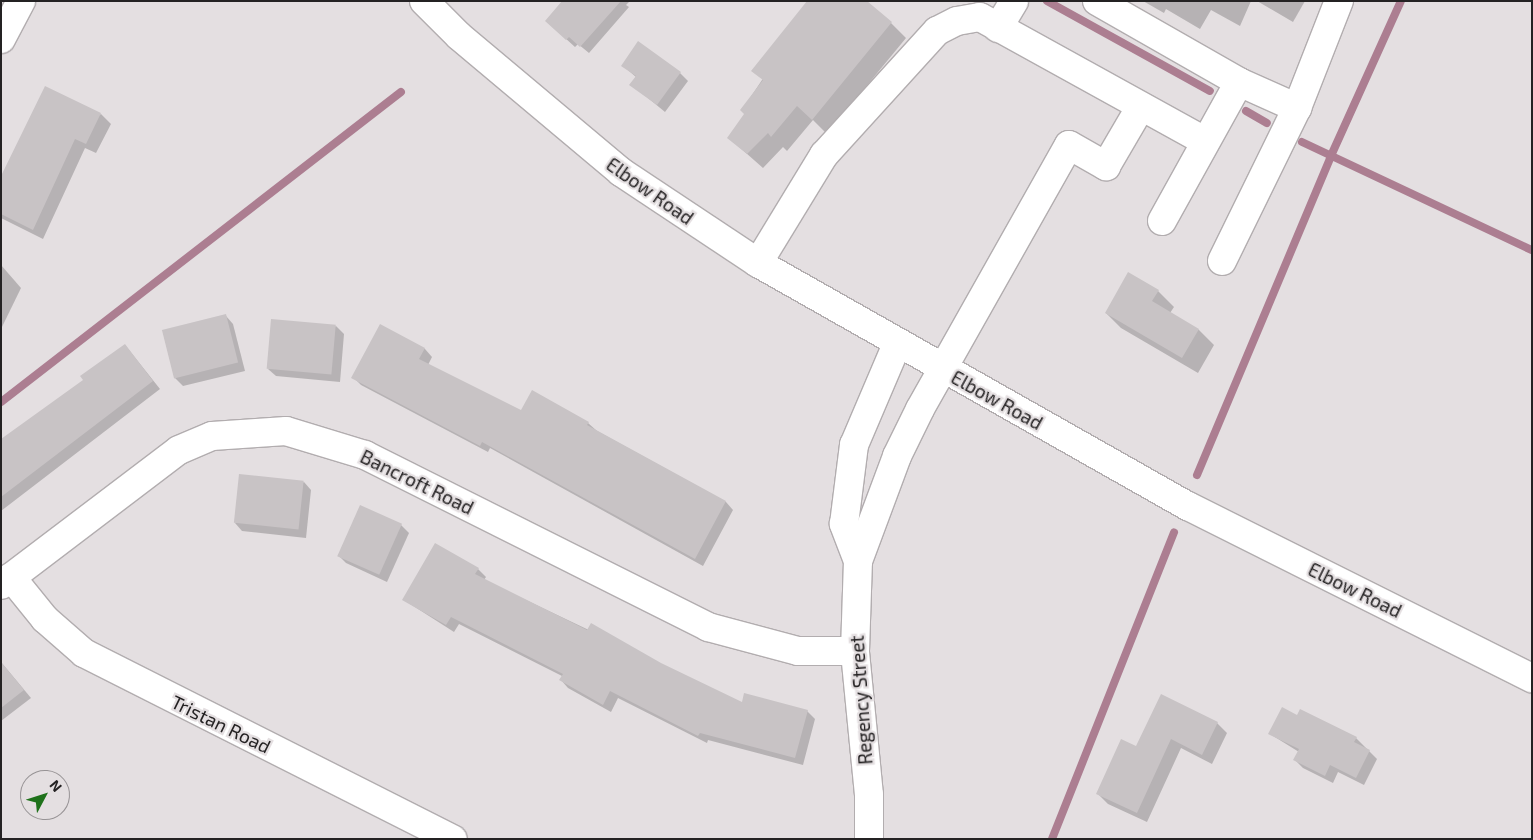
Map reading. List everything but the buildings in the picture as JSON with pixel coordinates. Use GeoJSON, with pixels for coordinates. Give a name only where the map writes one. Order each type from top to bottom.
{"type":"FeatureCollection","features":[{"type":"Feature","properties":{"kind":"street"},"geometry":{"type":"LineString","coordinates":[[1,39],[21,1]]}},
{"type":"Feature","properties":{"kind":"street","name":"Elbow Road"},"geometry":{"type":"LineString","coordinates":[[424,1],[497,67],[621,172],[758,263],[940,368],[1223,525],[1532,678]]}},
{"type":"Feature","properties":{"kind":"street","name":"Elbow Road"},"geometry":{"type":"LineString","coordinates":[[446,1],[468,25],[497,67]]}},
{"type":"Feature","properties":{"kind":"street"},"geometry":{"type":"LineString","coordinates":[[998,28],[1014,1]]}},
{"type":"Feature","properties":{"kind":"street"},"geometry":{"type":"LineString","coordinates":[[1097,1],[1239,82],[1296,108]]}},
{"type":"Feature","properties":{"kind":"street"},"geometry":{"type":"LineString","coordinates":[[1222,260],[1296,108],[1339,1]]}},
{"type":"Feature","properties":{"kind":"street"},"geometry":{"type":"LineString","coordinates":[[758,263],[824,155],[937,31],[957,21],[980,17],[1205,141]]}},
{"type":"Feature","properties":{"kind":"street"},"geometry":{"type":"LineString","coordinates":[[1162,221],[1239,82]]}},
{"type":"Feature","properties":{"kind":"street","name":"Regency Street"},"geometry":{"type":"LineString","coordinates":[[869,839],[869,795],[855,650],[858,561],[897,456],[940,368],[1069,145],[1106,166],[1141,106]]}},
{"type":"Feature","properties":{"kind":"street","name":"Regency Street"},"geometry":{"type":"LineString","coordinates":[[858,561],[844,524],[854,444],[898,344]]}},
{"type":"Feature","properties":{"kind":"street","name":"Bancroft Road"},"geometry":{"type":"LineString","coordinates":[[6,581],[179,450],[212,436],[286,431],[365,455],[708,627],[798,651],[855,650]]}},
{"type":"Feature","properties":{"kind":"street","name":"Tristan Road"},"geometry":{"type":"LineString","coordinates":[[6,581],[44,619],[84,653],[453,839]]}},
{"type":"Feature","properties":{"kind":"waterway"},"geometry":{"type":"LineString","coordinates":[[1047,1],[1210,91]]}},
{"type":"Feature","properties":{"kind":"waterway"},"geometry":{"type":"LineString","coordinates":[[1197,475],[1330,158],[1401,1]]}},
{"type":"Feature","properties":{"kind":"waterway"},"geometry":{"type":"LineString","coordinates":[[1,402],[401,92]]}},
{"type":"Feature","properties":{"kind":"waterway"},"geometry":{"type":"LineString","coordinates":[[1246,111],[1267,123]]}},
{"type":"Feature","properties":{"kind":"waterway"},"geometry":{"type":"LineString","coordinates":[[1302,142],[1532,250]]}},
{"type":"Feature","properties":{"kind":"waterway"},"geometry":{"type":"LineString","coordinates":[[1052,839],[1174,532]]}}]}
